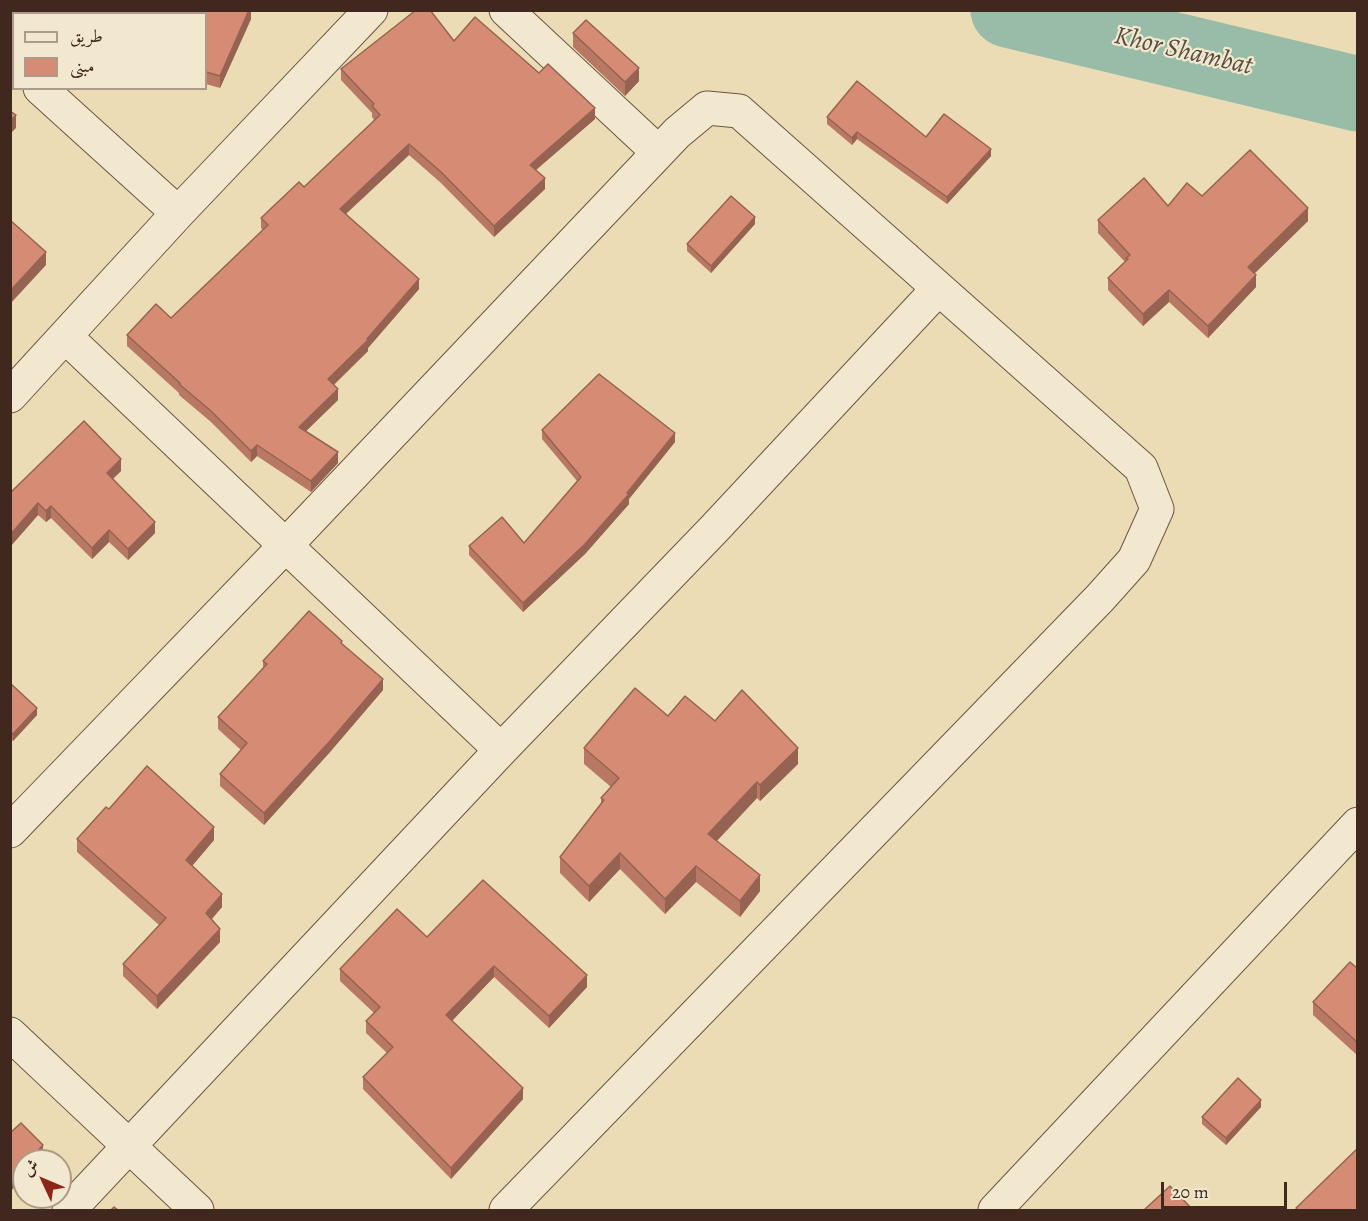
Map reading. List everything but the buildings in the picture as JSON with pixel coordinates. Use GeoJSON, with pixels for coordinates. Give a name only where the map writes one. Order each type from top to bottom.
{"type":"FeatureCollection","features":[{"type":"Feature","properties":{"kind":"street"},"geometry":{"type":"LineString","coordinates":[[10,396],[178,213],[371,10]]}},
{"type":"Feature","properties":{"kind":"street"},"geometry":{"type":"LineString","coordinates":[[506,10],[658,152]]}},
{"type":"Feature","properties":{"kind":"street"},"geometry":{"type":"LineString","coordinates":[[42,90],[178,213]]}},
{"type":"Feature","properties":{"kind":"street"},"geometry":{"type":"LineString","coordinates":[[10,831],[285,546],[676,133],[707,108],[739,111],[1141,468],[1157,509],[1134,560],[1076,624],[506,1210]]}},
{"type":"Feature","properties":{"kind":"street"},"geometry":{"type":"LineString","coordinates":[[69,1210],[501,750],[715,528],[938,289]]}},
{"type":"Feature","properties":{"kind":"street"},"geometry":{"type":"LineString","coordinates":[[66,337],[501,750]]}},
{"type":"Feature","properties":{"kind":"street"},"geometry":{"type":"LineString","coordinates":[[995,1210],[1358,824]]}},
{"type":"Feature","properties":{"kind":"street"},"geometry":{"type":"LineString","coordinates":[[10,1034],[197,1210]]}},
{"type":"Feature","properties":{"kind":"waterway","name":"Khor Shambat"},"geometry":{"type":"LineString","coordinates":[[1008,10],[1358,94]]}}]}
